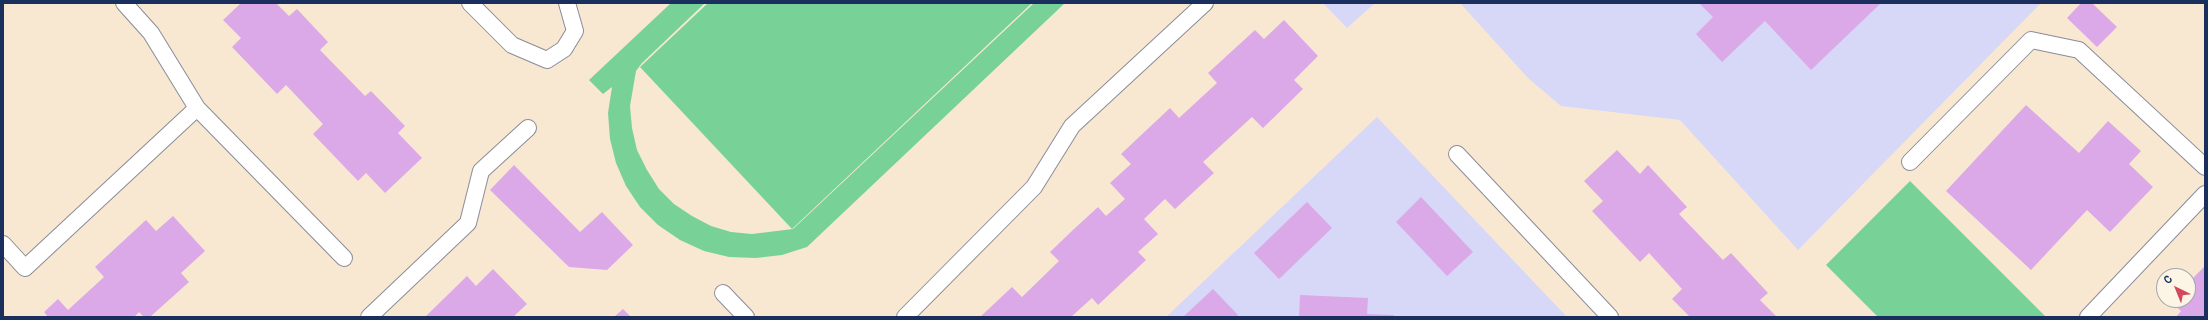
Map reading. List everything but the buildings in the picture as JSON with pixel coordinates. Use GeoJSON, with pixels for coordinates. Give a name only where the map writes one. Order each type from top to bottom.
{"type":"FeatureCollection","features":[{"type":"Feature","properties":{"kind":"lane"},"geometry":{"type":"LineString","coordinates":[[124,3],[150,33],[197,108],[344,258]]}},
{"type":"Feature","properties":{"kind":"lane"},"geometry":{"type":"LineString","coordinates":[[470,3],[512,45],[547,60],[564,49],[575,31],[567,3]]}},
{"type":"Feature","properties":{"kind":"lane"},"geometry":{"type":"LineString","coordinates":[[905,317],[1034,187],[1072,126],[1205,3]]}},
{"type":"Feature","properties":{"kind":"lane"},"geometry":{"type":"LineString","coordinates":[[1910,162],[2031,40],[2079,50],[2205,167]]}},
{"type":"Feature","properties":{"kind":"lane"},"geometry":{"type":"LineString","coordinates":[[3,244],[25,268],[197,108]]}},
{"type":"Feature","properties":{"kind":"lane"},"geometry":{"type":"LineString","coordinates":[[370,317],[468,222],[481,171],[528,128]]}},
{"type":"Feature","properties":{"kind":"lane"},"geometry":{"type":"LineString","coordinates":[[1457,154],[1610,317]]}},
{"type":"Feature","properties":{"kind":"lane"},"geometry":{"type":"LineString","coordinates":[[2088,317],[2205,194]]}},
{"type":"Feature","properties":{"kind":"lane"},"geometry":{"type":"LineString","coordinates":[[723,293],[746,317]]}},
{"type":"Feature","properties":{"kind":"shaded area"},"geometry":{"type":"Polygon","coordinates":[[[1323,3],[1375,3],[1347,28],[1323,3]]]}},
{"type":"Feature","properties":{"kind":"shaded area"},"geometry":{"type":"Polygon","coordinates":[[[1460,3],[2041,3],[1798,250],[1680,120],[1561,106],[1528,78],[1460,3]]]}},
{"type":"Feature","properties":{"kind":"shaded area"},"geometry":{"type":"Polygon","coordinates":[[[1377,117],[1567,317],[1166,317],[1377,117]]]}},
{"type":"Feature","properties":{"kind":"green space"},"geometry":{"type":"Polygon","coordinates":[[[671,3],[705,3],[642,63],[636,71],[630,106],[632,128],[637,150],[659,189],[674,204],[711,226],[731,232],[752,234],[793,229],[1034,3],[1065,3],[807,247],[782,255],[756,258],[729,257],[704,251],[680,240],[658,225],[640,207],[626,186],[616,163],[610,139],[608,113],[612,87],[603,94],[589,80],[671,3]]]}},
{"type":"Feature","properties":{"kind":"green space"},"geometry":{"type":"Polygon","coordinates":[[[708,3],[1032,3],[792,229],[640,67],[708,3]]]}},
{"type":"Feature","properties":{"kind":"green space"},"geometry":{"type":"Polygon","coordinates":[[[1910,181],[2046,317],[1878,317],[1826,265],[1910,181]]]}}]}
